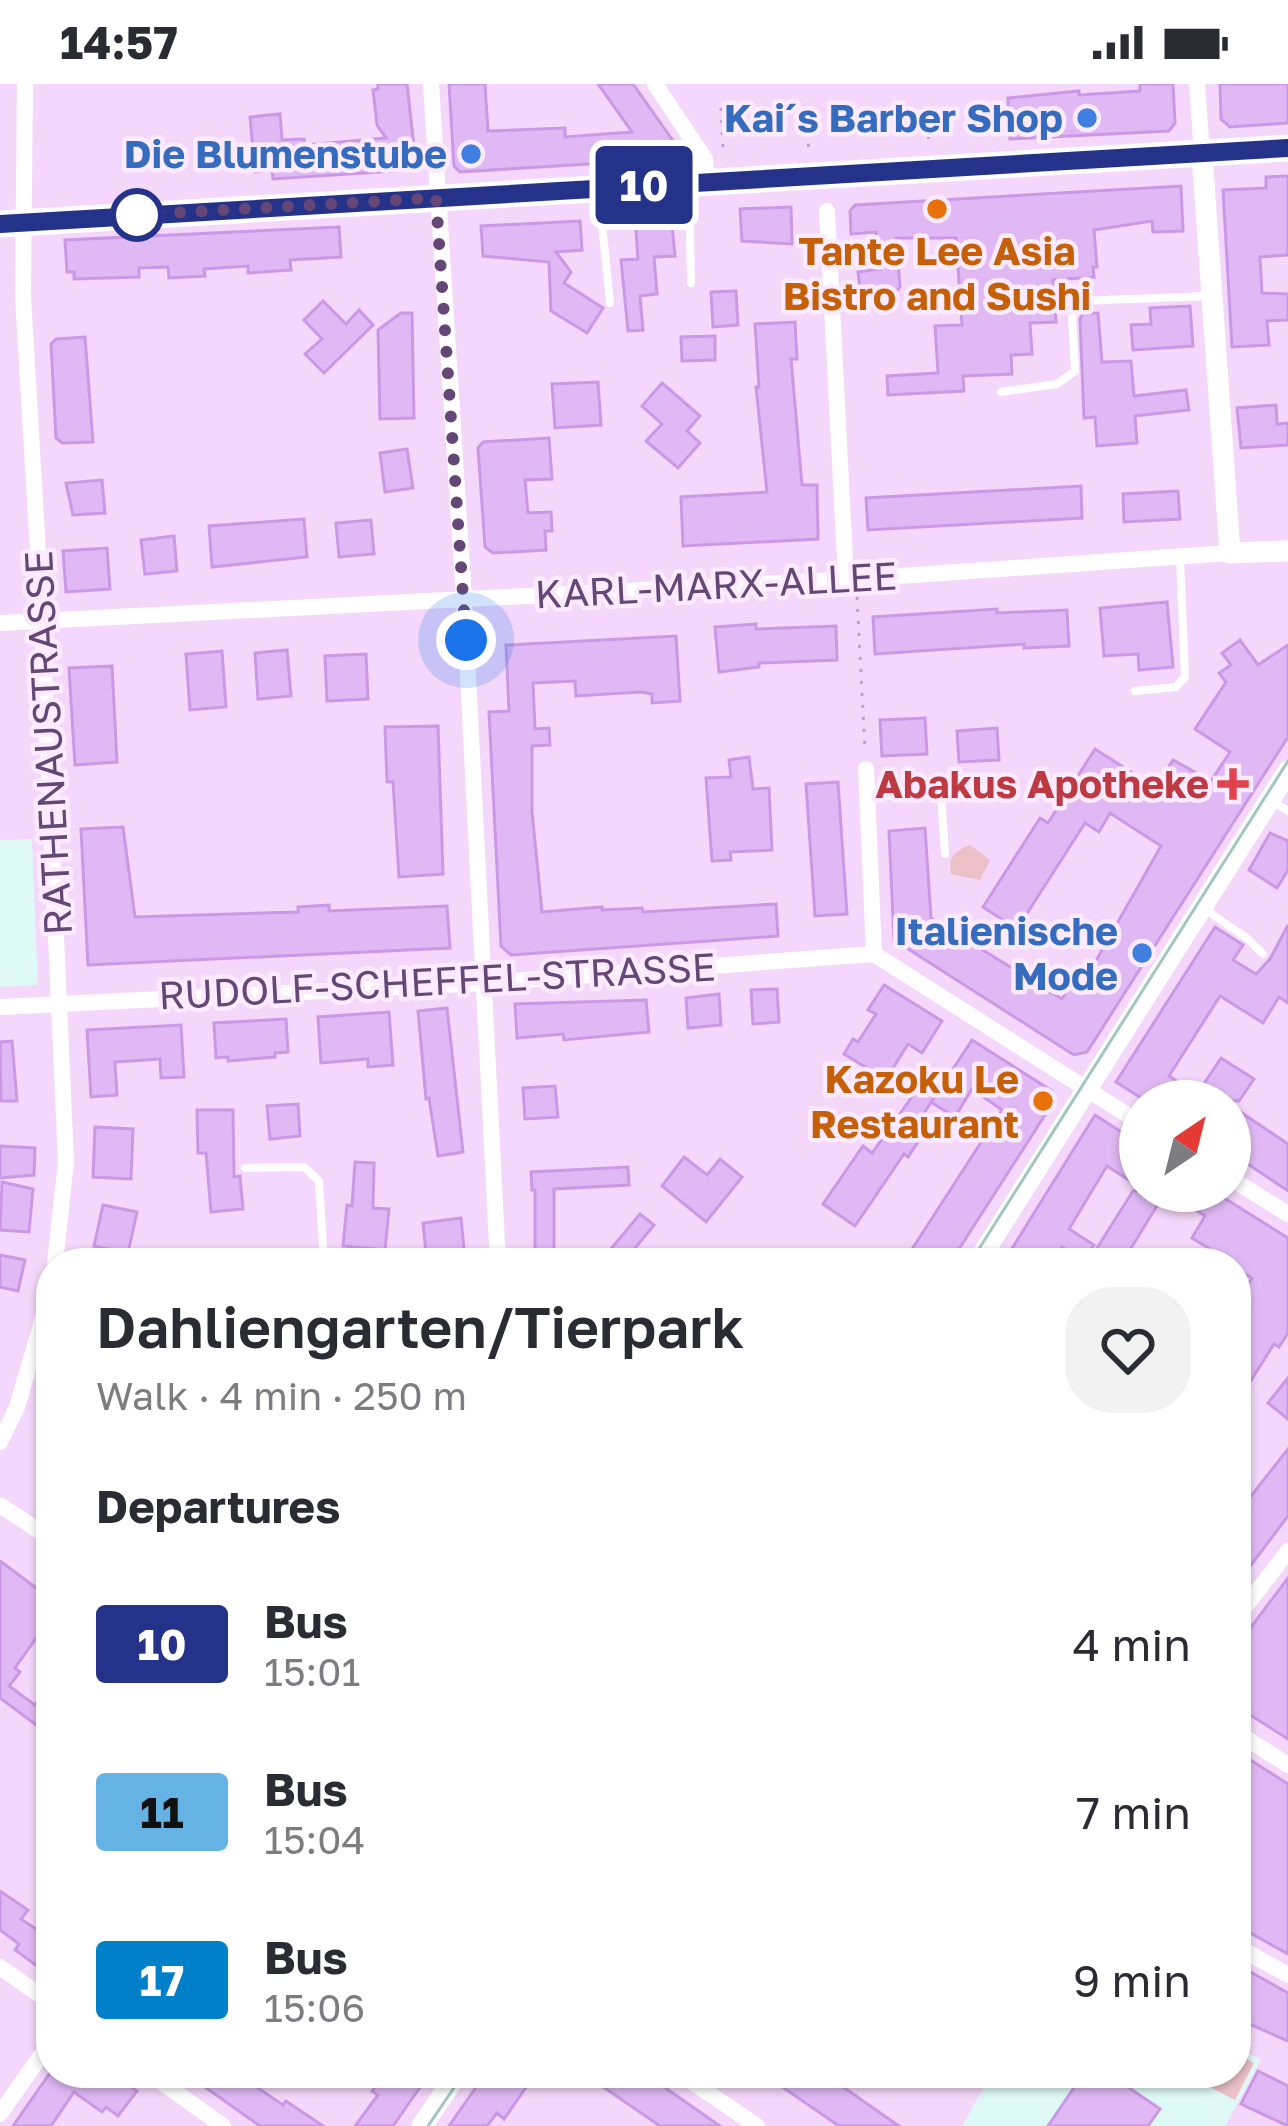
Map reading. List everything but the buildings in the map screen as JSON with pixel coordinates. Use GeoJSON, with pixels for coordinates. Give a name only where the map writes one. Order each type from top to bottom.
{"type":"FeatureCollection","features":[{"type":"Feature","properties":{"kind":"main road"},"geometry":{"type":"LineString","coordinates":[[11,223],[598,188],[700,174],[810,176],[1288,148]]}},
{"type":"Feature","properties":{"kind":"street","name":"RATHENAUSTRASSE"},"geometry":{"type":"LineString","coordinates":[[25,84],[11,223],[22,296],[61,1002],[66,1162],[57,1248]]}},
{"type":"Feature","properties":{"kind":"street"},"geometry":{"type":"LineString","coordinates":[[431,84],[464,598],[497,1248]]}},
{"type":"Feature","properties":{"kind":"street"},"geometry":{"type":"LineString","coordinates":[[656,84],[700,174]]}},
{"type":"Feature","properties":{"kind":"street"},"geometry":{"type":"LineString","coordinates":[[1197,84],[1230,554]]}},
{"type":"Feature","properties":{"kind":"street"},"geometry":{"type":"LineString","coordinates":[[826,211],[851,579]]}},
{"type":"Feature","properties":{"kind":"street","name":"KARL-MARX-ALLEE"},"geometry":{"type":"LineString","coordinates":[[0,623],[851,579],[1288,550]]}},
{"type":"Feature","properties":{"kind":"street"},"geometry":{"type":"LineString","coordinates":[[866,769],[874,954],[1119,1110]]}},
{"type":"Feature","properties":{"kind":"street"},"geometry":{"type":"LineString","coordinates":[[987,1248],[1202,908],[1279,806],[1288,771]]}},
{"type":"Feature","properties":{"kind":"street","name":"RUDOLF-SCHEFFEL-STRASSE"},"geometry":{"type":"LineString","coordinates":[[0,1007],[484,982],[874,954]]}},
{"type":"Feature","properties":{"kind":"street"},"geometry":{"type":"LineString","coordinates":[[1251,1191],[1288,1214]]}},
{"type":"Feature","properties":{"kind":"street"},"geometry":{"type":"LineString","coordinates":[[0,1442],[17,1407],[36,1342]]}},
{"type":"Feature","properties":{"kind":"street"},"geometry":{"type":"LineString","coordinates":[[0,1505],[36,1529]]}},
{"type":"Feature","properties":{"kind":"street"},"geometry":{"type":"LineString","coordinates":[[1251,1599],[1288,1551]]}},
{"type":"Feature","properties":{"kind":"street"},"geometry":{"type":"LineString","coordinates":[[1251,1742],[1288,1765]]}},
{"type":"Feature","properties":{"kind":"street"},"geometry":{"type":"LineString","coordinates":[[1251,1954],[1288,1975]]}},
{"type":"Feature","properties":{"kind":"street"},"geometry":{"type":"LineString","coordinates":[[0,1967],[36,1992]]}},
{"type":"Feature","properties":{"kind":"street"},"geometry":{"type":"LineString","coordinates":[[0,2114],[36,2062]]}},
{"type":"Feature","properties":{"kind":"street"},"geometry":{"type":"LineString","coordinates":[[170,2088],[224,2126]]}},
{"type":"Feature","properties":{"kind":"street"},"geometry":{"type":"LineString","coordinates":[[422,2126],[448,2088]]}},
{"type":"Feature","properties":{"kind":"street"},"geometry":{"type":"LineString","coordinates":[[701,2088],[757,2126]]}},
{"type":"Feature","properties":{"kind":"lane"},"geometry":{"type":"LineString","coordinates":[[691,284],[700,174]]}},
{"type":"Feature","properties":{"kind":"lane"},"geometry":{"type":"LineString","coordinates":[[598,188],[610,304]]}},
{"type":"Feature","properties":{"kind":"lane"},"geometry":{"type":"LineString","coordinates":[[1001,392],[1057,385],[1075,371],[1072,319],[1079,301],[1213,296]]}},
{"type":"Feature","properties":{"kind":"lane"},"geometry":{"type":"LineString","coordinates":[[1135,691],[1175,687],[1185,677],[1180,555]]}},
{"type":"Feature","properties":{"kind":"lane"},"geometry":{"type":"LineString","coordinates":[[868,797],[941,793],[945,854]]}},
{"type":"Feature","properties":{"kind":"lane"},"geometry":{"type":"LineString","coordinates":[[1202,908],[1263,954]]}},
{"type":"Feature","properties":{"kind":"lane"},"geometry":{"type":"LineString","coordinates":[[244,1168],[304,1167],[319,1181],[323,1248]]}},
{"type":"Feature","properties":{"kind":"path"},"geometry":{"type":"LineString","coordinates":[[700,174],[723,148],[721,108]]}},
{"type":"Feature","properties":{"kind":"path"},"geometry":{"type":"LineString","coordinates":[[806,108],[810,176]]}},
{"type":"Feature","properties":{"kind":"path"},"geometry":{"type":"LineString","coordinates":[[998,109],[1001,164]]}},
{"type":"Feature","properties":{"kind":"path"},"geometry":{"type":"LineString","coordinates":[[927,112],[930,168]]}},
{"type":"Feature","properties":{"kind":"path"},"geometry":{"type":"LineString","coordinates":[[851,579],[866,769]]}},
{"type":"Feature","properties":{"kind":"shaded area"},"geometry":{"type":"Polygon","coordinates":[[[0,84],[1288,84],[1288,2126],[0,2126],[0,84]]]}},
{"type":"Feature","properties":{"kind":"shaded area"},"geometry":{"type":"Polygon","coordinates":[[[32,839],[38,985],[0,987],[0,840],[32,839]]]}},
{"type":"Feature","properties":{"kind":"shaded area"},"geometry":{"type":"Polygon","coordinates":[[[970,845],[990,860],[980,880],[951,874],[953,855],[970,845]]]}},
{"type":"Feature","properties":{"kind":"shaded area"},"geometry":{"type":"Polygon","coordinates":[[[1251,2054],[1261,2060],[1251,2078],[1251,2054]]]}},
{"type":"Feature","properties":{"kind":"shaded area"},"geometry":{"type":"Polygon","coordinates":[[[984,2088],[1246,2088],[1225,2126],[962,2126],[984,2088]]]}},
{"type":"Feature","properties":{"kind":"shaded area"},"geometry":{"type":"Polygon","coordinates":[[[1211,2088],[1241,2088],[1235,2100],[1211,2088]]]}},
{"type":"Feature","properties":{"kind":"tram line"},"geometry":{"type":"LineString","coordinates":[[980,1248],[1288,761]]}},
{"type":"Feature","properties":{"kind":"tram line"},"geometry":{"type":"LineString","coordinates":[[428,2126],[454,2088]]}},
{"type":"Feature","properties":{"kind":"bus line","name":"10"},"geometry":{"type":"LineString","coordinates":[[0,224],[1288,148]]}},
{"type":"Feature","properties":{"kind":"place","name":"Kai´s Barber Shop"},"geometry":{"type":"Point","coordinates":[1087,118]}},
{"type":"Feature","properties":{"kind":"place","name":"Die Blumenstube"},"geometry":{"type":"Point","coordinates":[471,154]}},
{"type":"Feature","properties":{"kind":"place","name":"Tante Lee Asia Bistro and Sushi"},"geometry":{"type":"Point","coordinates":[937,209]}},
{"type":"Feature","properties":{"kind":"place","name":"Abakus Apotheke"},"geometry":{"type":"Point","coordinates":[1233,784]}},
{"type":"Feature","properties":{"kind":"place","name":"Italienische Mode"},"geometry":{"type":"Point","coordinates":[1142,953]}},
{"type":"Feature","properties":{"kind":"place","name":"Kazoku Le Restaurant"},"geometry":{"type":"Point","coordinates":[1043,1101]}},
{"type":"Feature","properties":{"kind":"route"},"geometry":{"type":"LineString","coordinates":[[137,215],[436,198],[466,640]]}}]}
